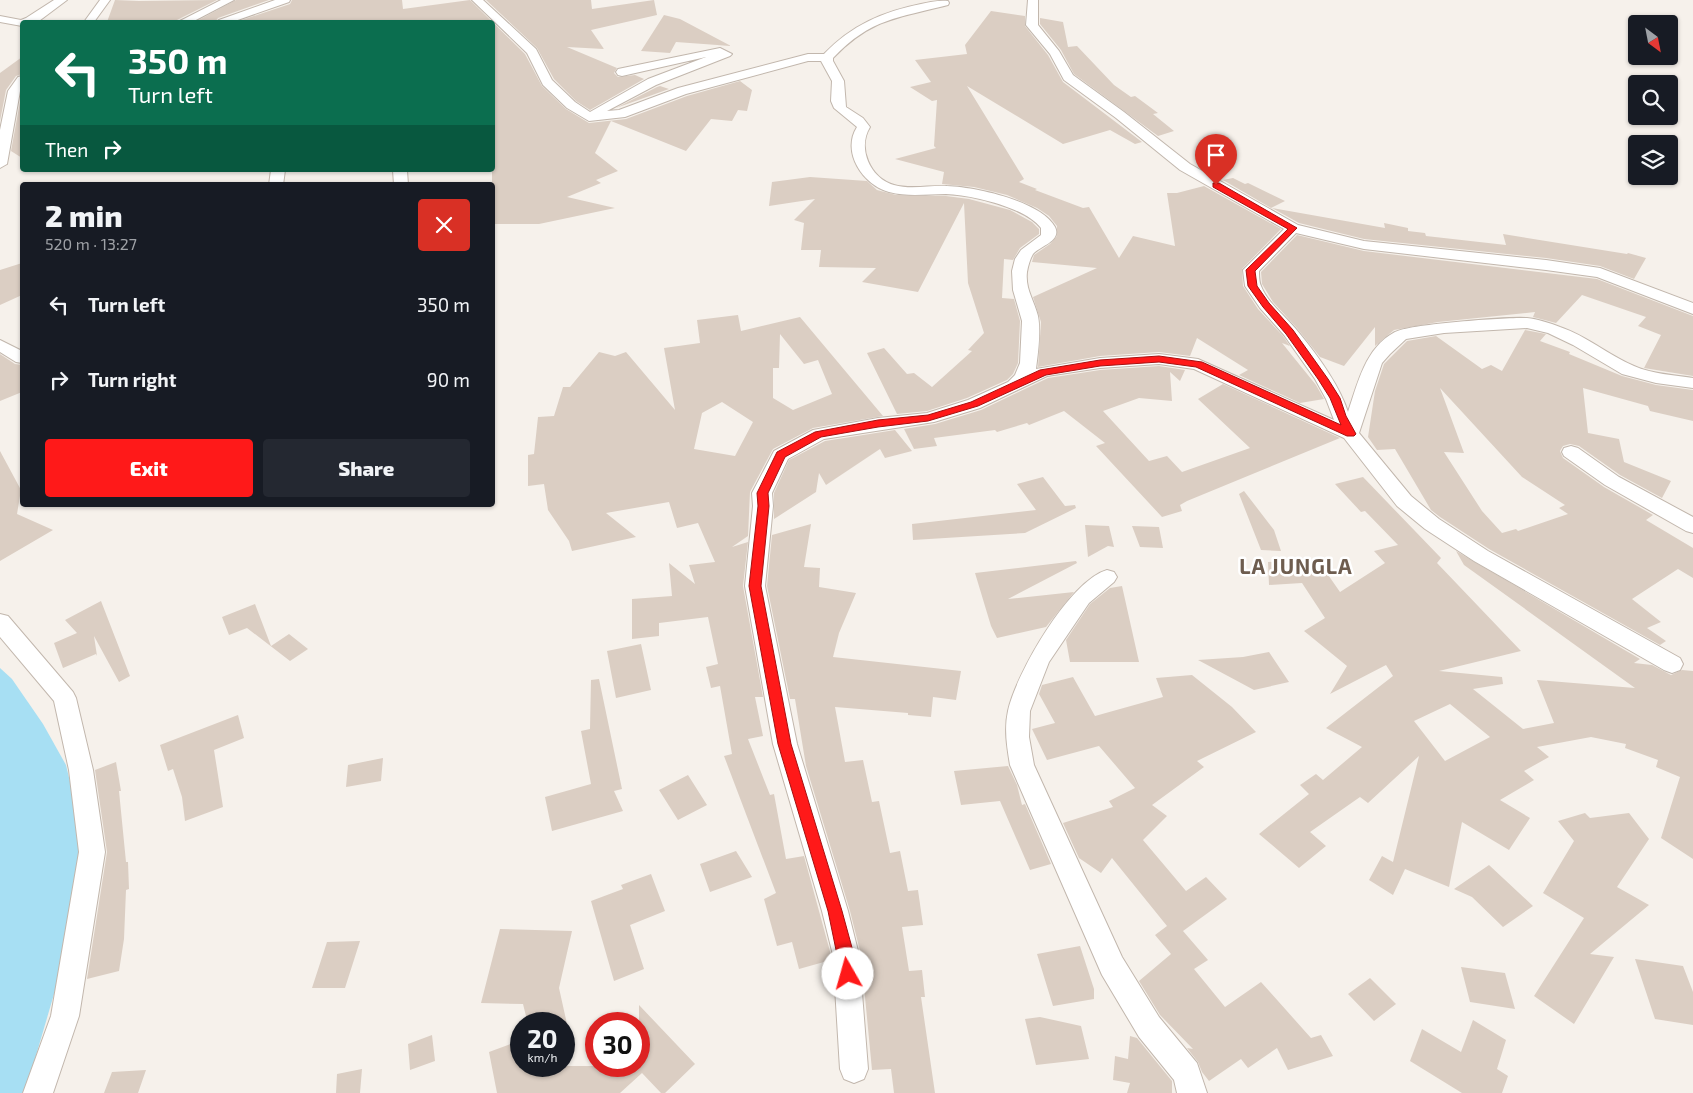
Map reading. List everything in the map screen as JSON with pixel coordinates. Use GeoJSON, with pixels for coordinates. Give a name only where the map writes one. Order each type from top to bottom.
{"type":"FeatureCollection","features":[{"type":"Feature","properties":{"kind":"street"},"geometry":{"type":"LineString","coordinates":[[34,20],[62,0]]}},
{"type":"Feature","properties":{"kind":"street"},"geometry":{"type":"LineString","coordinates":[[90,20],[105,0]]}},
{"type":"Feature","properties":{"kind":"street"},"geometry":{"type":"LineString","coordinates":[[188,20],[229,0]]}},
{"type":"Feature","properties":{"kind":"street"},"geometry":{"type":"LineString","coordinates":[[229,20],[285,0]]}},
{"type":"Feature","properties":{"kind":"street"},"geometry":{"type":"LineString","coordinates":[[477,0],[532,51],[547,82],[570,105],[589,117],[621,114],[682,91],[808,58],[828,56],[851,34],[883,18],[905,10],[944,3]]}},
{"type":"Feature","properties":{"kind":"street"},"geometry":{"type":"LineString","coordinates":[[1033,0],[1032,24],[1055,53],[1068,77],[1120,114],[1185,167],[1293,228],[1364,245],[1546,264],[1600,274],[1642,288],[1693,309]]}},
{"type":"Feature","properties":{"kind":"street"},"geometry":{"type":"LineString","coordinates":[[0,19],[20,22]]}},
{"type":"Feature","properties":{"kind":"street"},"geometry":{"type":"LineString","coordinates":[[589,117],[652,82],[726,54],[720,51],[622,72]]}},
{"type":"Feature","properties":{"kind":"street"},"geometry":{"type":"LineString","coordinates":[[828,56],[827,65],[839,83],[836,102],[841,110],[858,120],[864,127],[859,134],[857,148],[864,166],[876,182],[892,188],[916,191],[949,190],[982,197],[1025,210],[1039,217],[1048,228],[1048,234],[1044,241],[1029,250],[1019,272],[1019,287],[1031,317],[1031,336],[1027,372],[1016,384]]}},
{"type":"Feature","properties":{"kind":"street"},"geometry":{"type":"LineString","coordinates":[[0,164],[14,91],[20,83]]}},
{"type":"Feature","properties":{"kind":"street"},"geometry":{"type":"LineString","coordinates":[[1293,228],[1251,270],[1253,286],[1266,305],[1290,332],[1323,379],[1335,398],[1350,434],[1404,500],[1432,524],[1481,556],[1672,664]]}},
{"type":"Feature","properties":{"kind":"street"},"geometry":{"type":"LineString","coordinates":[[1350,434],[1374,362],[1384,350],[1401,335],[1444,328],[1527,323],[1562,333],[1628,370],[1656,378],[1693,382]]}},
{"type":"Feature","properties":{"kind":"street"},"geometry":{"type":"LineString","coordinates":[[0,345],[20,357]]}},
{"type":"Feature","properties":{"kind":"street"},"geometry":{"type":"LineString","coordinates":[[854,1069],[846,955],[835,911],[785,744],[755,586],[763,506],[762,493],[780,455],[819,434],[928,418],[974,404],[1043,372],[1100,363],[1159,359],[1198,364],[1350,434]]}},
{"type":"Feature","properties":{"kind":"street"},"geometry":{"type":"LineString","coordinates":[[1571,452],[1612,481],[1693,526]]}},
{"type":"Feature","properties":{"kind":"street"},"geometry":{"type":"LineString","coordinates":[[1107,577],[1082,598],[1039,659],[1019,712],[1017,737],[1022,765],[1112,966],[1149,1027],[1187,1073],[1192,1093]]}},
{"type":"Feature","properties":{"kind":"street"},"geometry":{"type":"LineString","coordinates":[[0,622],[64,698],[81,770],[92,852],[64,1016],[38,1093]]}},
{"type":"Feature","properties":{"kind":"water"},"geometry":{"type":"Polygon","coordinates":[[[0,668],[12,679],[43,724],[66,765],[79,819],[82,875],[69,943],[25,1093],[0,1093],[0,668]]]}},
{"type":"Feature","properties":{"kind":"building"},"geometry":{"type":"Polygon","coordinates":[[[115,0],[217,0],[177,20],[108,20],[115,0]]]}},
{"type":"Feature","properties":{"kind":"building"},"geometry":{"type":"Polygon","coordinates":[[[236,0],[269,0],[216,20],[199,20],[236,0]]]}},
{"type":"Feature","properties":{"kind":"building"},"geometry":{"type":"Polygon","coordinates":[[[292,0],[402,0],[403,9],[470,0],[490,20],[242,20],[290,4],[292,0]]]}},
{"type":"Feature","properties":{"kind":"building"},"geometry":{"type":"Polygon","coordinates":[[[486,0],[591,0],[592,9],[654,0],[657,15],[591,30],[604,49],[567,47],[617,68],[614,73],[618,77],[635,75],[644,79],[590,110],[576,101],[554,79],[537,48],[486,0]]]}},
{"type":"Feature","properties":{"kind":"building"},"geometry":{"type":"Polygon","coordinates":[[[991,11],[1025,16],[1025,26],[1048,55],[1063,82],[1142,142],[1135,144],[1110,130],[1063,144],[967,86],[1024,179],[1019,182],[1083,208],[1089,207],[1119,258],[1133,236],[1175,246],[1167,193],[1177,193],[1204,186],[1281,229],[1242,269],[1243,286],[1258,309],[1283,336],[1290,346],[1282,343],[1316,385],[1324,399],[1300,403],[1239,375],[1248,370],[1197,338],[1190,356],[1159,352],[1100,356],[1038,367],[1041,322],[1033,297],[1097,268],[1032,262],[1034,255],[1050,244],[1057,236],[1057,226],[1049,216],[1037,208],[1007,195],[974,187],[942,184],[944,172],[895,159],[936,148],[934,146],[937,100],[932,101],[910,87],[931,82],[915,60],[967,54],[965,45],[991,11]]]}},
{"type":"Feature","properties":{"kind":"building"},"geometry":{"type":"Polygon","coordinates":[[[664,15],[680,19],[731,46],[676,42],[670,53],[641,51],[664,15]]]}},
{"type":"Feature","properties":{"kind":"building"},"geometry":{"type":"Polygon","coordinates":[[[1040,18],[1063,22],[1068,47],[1077,46],[1114,85],[1131,97],[1135,96],[1158,113],[1153,114],[1174,131],[1158,136],[1074,74],[1061,50],[1040,24],[1040,18]]]}},
{"type":"Feature","properties":{"kind":"building"},"geometry":{"type":"Polygon","coordinates":[[[495,25],[525,54],[542,86],[566,109],[589,123],[626,119],[687,96],[740,81],[752,90],[747,111],[738,110],[732,121],[711,119],[686,151],[611,121],[595,153],[618,171],[596,180],[601,183],[567,197],[615,208],[539,224],[495,224],[495,182],[492,182],[492,172],[495,172],[495,25]]]}},
{"type":"Feature","properties":{"kind":"building"},"geometry":{"type":"Polygon","coordinates":[[[20,58],[20,75],[16,76],[6,90],[0,121],[0,73],[20,58]]]}},
{"type":"Feature","properties":{"kind":"building"},"geometry":{"type":"Polygon","coordinates":[[[657,87],[669,89],[616,108],[657,87]]]}},
{"type":"Feature","properties":{"kind":"building"},"geometry":{"type":"Polygon","coordinates":[[[20,102],[20,157],[11,151],[20,102]]]}},
{"type":"Feature","properties":{"kind":"building"},"geometry":{"type":"Polygon","coordinates":[[[810,177],[867,181],[877,190],[896,195],[946,196],[969,199],[1010,210],[1032,222],[1039,229],[1039,234],[1020,248],[1013,260],[1004,259],[1002,298],[1014,299],[1020,321],[1018,363],[1013,374],[1007,380],[967,398],[927,411],[897,414],[867,353],[884,348],[907,374],[914,373],[932,387],[972,351],[968,350],[984,333],[968,283],[964,203],[918,292],[862,282],[876,268],[819,267],[821,250],[801,250],[804,223],[794,220],[815,199],[769,206],[772,182],[810,177]]]}},
{"type":"Feature","properties":{"kind":"building"},"geometry":{"type":"Polygon","coordinates":[[[1233,178],[1285,201],[1271,208],[1223,180],[1233,178]]]}},
{"type":"Feature","properties":{"kind":"building"},"geometry":{"type":"Polygon","coordinates":[[[1272,208],[1385,228],[1384,223],[1408,228],[1408,231],[1425,233],[1426,236],[1506,245],[1503,234],[1628,253],[1646,258],[1634,279],[1600,266],[1546,258],[1364,239],[1299,223],[1272,208]]]}},
{"type":"Feature","properties":{"kind":"building"},"geometry":{"type":"Polygon","coordinates":[[[1297,235],[1364,251],[1597,279],[1693,316],[1693,376],[1644,368],[1661,335],[1638,326],[1646,317],[1582,295],[1556,323],[1533,317],[1535,312],[1438,322],[1394,330],[1375,346],[1375,327],[1344,366],[1320,357],[1273,302],[1262,284],[1261,272],[1297,235]]]}},
{"type":"Feature","properties":{"kind":"building"},"geometry":{"type":"Polygon","coordinates":[[[20,264],[20,296],[0,305],[0,270],[20,264]]]}},
{"type":"Feature","properties":{"kind":"building"},"geometry":{"type":"Polygon","coordinates":[[[738,315],[741,331],[800,317],[883,416],[813,428],[773,449],[750,492],[748,536],[732,547],[748,542],[743,586],[763,697],[755,697],[763,736],[748,739],[770,795],[774,794],[786,859],[804,856],[831,955],[831,960],[799,969],[792,942],[777,946],[764,899],[776,893],[724,756],[732,754],[720,686],[711,688],[706,667],[718,664],[708,617],[659,623],[659,636],[632,639],[632,599],[672,596],[669,563],[695,584],[689,565],[715,562],[698,523],[677,528],[669,502],[606,513],[636,537],[572,551],[569,541],[548,510],[544,484],[528,486],[528,455],[534,454],[538,417],[554,416],[563,387],[570,387],[599,352],[615,356],[626,352],[675,410],[664,348],[700,343],[697,320],[738,315]],[[780,334],[779,368],[773,368],[773,398],[793,410],[832,394],[818,360],[804,364],[780,334]],[[722,402],[702,413],[694,449],[735,456],[753,422],[722,402]]]}},
{"type":"Feature","properties":{"kind":"building"},"geometry":{"type":"Polygon","coordinates":[[[1525,330],[1546,334],[1540,341],[1570,352],[1569,354],[1622,376],[1656,385],[1693,390],[1693,421],[1650,411],[1648,406],[1583,388],[1588,433],[1619,439],[1624,462],[1671,481],[1662,498],[1620,475],[1579,446],[1570,444],[1563,446],[1560,451],[1563,458],[1604,487],[1653,515],[1646,520],[1693,548],[1693,578],[1678,569],[1632,599],[1661,622],[1647,628],[1666,641],[1660,645],[1489,549],[1440,517],[1431,510],[1395,449],[1377,450],[1368,437],[1375,391],[1384,364],[1407,341],[1436,336],[1482,369],[1491,365],[1502,371],[1525,330]],[[1440,388],[1464,453],[1444,452],[1482,511],[1502,533],[1516,529],[1518,531],[1568,514],[1559,508],[1565,505],[1522,477],[1440,388]]]}},
{"type":"Feature","properties":{"kind":"building"},"geometry":{"type":"Polygon","coordinates":[[[0,354],[15,364],[20,365],[20,393],[0,401],[0,354]]]}},
{"type":"Feature","properties":{"kind":"building"},"geometry":{"type":"Polygon","coordinates":[[[1159,366],[1185,370],[1180,381],[1170,372],[1172,401],[1139,398],[1103,411],[1149,461],[1167,456],[1182,472],[1250,448],[1198,399],[1223,384],[1340,438],[1187,501],[1180,505],[1182,511],[1162,517],[1096,446],[1105,443],[1064,411],[1029,425],[1027,423],[997,432],[995,430],[934,438],[937,446],[914,449],[904,429],[935,424],[981,410],[1048,378],[1100,370],[1159,366]]]}},
{"type":"Feature","properties":{"kind":"building"},"geometry":{"type":"Polygon","coordinates":[[[895,430],[912,451],[885,458],[880,449],[826,485],[819,473],[816,492],[774,519],[774,493],[789,460],[825,441],[895,430]]]}},
{"type":"Feature","properties":{"kind":"building"},"geometry":{"type":"Polygon","coordinates":[[[0,451],[20,488],[17,514],[53,530],[0,561],[0,451]]]}},
{"type":"Feature","properties":{"kind":"building"},"geometry":{"type":"Polygon","coordinates":[[[1043,477],[1065,506],[1075,505],[1076,508],[1025,533],[913,540],[912,524],[1036,510],[1017,484],[1043,477]]]}},
{"type":"Feature","properties":{"kind":"building"},"geometry":{"type":"Polygon","coordinates":[[[1363,477],[1441,558],[1437,563],[1521,651],[1439,671],[1502,677],[1503,684],[1473,689],[1523,729],[1554,723],[1537,680],[1635,688],[1464,565],[1456,551],[1640,659],[1634,663],[1652,665],[1671,675],[1682,670],[1693,671],[1693,859],[1661,838],[1680,777],[1656,767],[1658,760],[1625,748],[1626,744],[1591,737],[1537,747],[1549,757],[1524,771],[1534,780],[1500,800],[1530,818],[1509,850],[1462,822],[1449,887],[1405,869],[1393,895],[1369,880],[1382,856],[1393,862],[1419,756],[1368,803],[1360,797],[1310,832],[1326,846],[1299,868],[1259,834],[1309,794],[1300,785],[1316,774],[1323,780],[1362,747],[1326,728],[1393,676],[1386,665],[1330,694],[1347,666],[1304,631],[1325,618],[1302,583],[1269,585],[1268,562],[1285,561],[1286,564],[1317,559],[1340,592],[1385,563],[1374,551],[1398,545],[1365,511],[1361,512],[1335,484],[1363,477]],[[1450,704],[1414,721],[1445,761],[1490,737],[1450,704]]]}},
{"type":"Feature","properties":{"kind":"building"},"geometry":{"type":"Polygon","coordinates":[[[1244,491],[1274,530],[1281,551],[1261,550],[1239,494],[1244,491]]]}},
{"type":"Feature","properties":{"kind":"building"},"geometry":{"type":"Polygon","coordinates":[[[811,524],[804,567],[820,568],[819,587],[856,593],[839,633],[833,657],[961,671],[956,700],[933,697],[931,717],[908,715],[908,713],[835,707],[845,762],[863,760],[872,802],[879,801],[890,853],[900,851],[908,891],[918,890],[923,925],[902,927],[909,971],[922,970],[925,997],[921,997],[935,1093],[894,1093],[891,1069],[872,1070],[861,955],[850,911],[806,766],[795,699],[790,699],[767,586],[772,535],[811,524]]]}},
{"type":"Feature","properties":{"kind":"building"},"geometry":{"type":"Polygon","coordinates":[[[1085,525],[1109,526],[1114,547],[1108,546],[1088,557],[1085,525]]]}},
{"type":"Feature","properties":{"kind":"building"},"geometry":{"type":"Polygon","coordinates":[[[1132,526],[1159,527],[1163,548],[1140,547],[1132,526]]]}},
{"type":"Feature","properties":{"kind":"building"},"geometry":{"type":"Polygon","coordinates":[[[1076,561],[1077,563],[1008,599],[1074,592],[1046,627],[997,638],[991,626],[975,573],[1076,561]]]}},
{"type":"Feature","properties":{"kind":"building"},"geometry":{"type":"Polygon","coordinates":[[[1122,586],[1139,662],[1070,662],[1066,640],[1090,604],[1110,588],[1122,586]]]}},
{"type":"Feature","properties":{"kind":"building"},"geometry":{"type":"Polygon","coordinates":[[[101,601],[130,676],[119,682],[94,636],[97,656],[96,654],[63,668],[54,643],[77,633],[65,620],[101,601]]]}},
{"type":"Feature","properties":{"kind":"building"},"geometry":{"type":"Polygon","coordinates":[[[255,604],[271,646],[289,634],[308,649],[290,661],[247,628],[229,635],[222,617],[255,604]]]}},
{"type":"Feature","properties":{"kind":"building"},"geometry":{"type":"Polygon","coordinates":[[[641,644],[651,690],[616,698],[607,651],[641,644]]]}},
{"type":"Feature","properties":{"kind":"building"},"geometry":{"type":"Polygon","coordinates":[[[1269,652],[1289,682],[1254,690],[1198,660],[1243,657],[1269,652]]]}},
{"type":"Feature","properties":{"kind":"building"},"geometry":{"type":"Polygon","coordinates":[[[1192,675],[1232,707],[1256,732],[1197,761],[1204,767],[1152,805],[1167,816],[1143,840],[1186,891],[1206,877],[1227,899],[1183,931],[1208,960],[1194,969],[1225,1007],[1261,982],[1311,1038],[1321,1035],[1333,1056],[1288,1070],[1277,1048],[1248,1068],[1241,1059],[1209,1081],[1202,1072],[1198,1062],[1187,1048],[1193,1049],[1160,1015],[1139,981],[1171,954],[1155,935],[1167,926],[1112,858],[1101,873],[1079,858],[1063,823],[1113,807],[1109,801],[1135,788],[1099,746],[1047,760],[1032,729],[1055,723],[1039,694],[1042,685],[1073,677],[1095,716],[1163,697],[1156,678],[1192,675]]]}},
{"type":"Feature","properties":{"kind":"building"},"geometry":{"type":"Polygon","coordinates":[[[599,679],[622,789],[614,791],[623,811],[552,831],[545,797],[591,784],[581,731],[590,729],[591,680],[599,679]]]}},
{"type":"Feature","properties":{"kind":"building"},"geometry":{"type":"Polygon","coordinates":[[[238,715],[244,738],[214,750],[223,807],[185,821],[182,797],[173,769],[168,771],[160,745],[238,715]]]}},
{"type":"Feature","properties":{"kind":"building"},"geometry":{"type":"Polygon","coordinates":[[[383,758],[381,781],[346,787],[348,765],[383,758]]]}},
{"type":"Feature","properties":{"kind":"building"},"geometry":{"type":"Polygon","coordinates":[[[116,762],[121,791],[119,791],[126,862],[128,862],[129,889],[126,890],[124,939],[119,971],[87,979],[107,852],[95,770],[116,762]]]}},
{"type":"Feature","properties":{"kind":"building"},"geometry":{"type":"Polygon","coordinates":[[[1008,766],[1017,785],[1022,805],[1025,804],[1051,864],[1030,870],[1000,801],[961,805],[954,771],[1008,766]]]}},
{"type":"Feature","properties":{"kind":"building"},"geometry":{"type":"Polygon","coordinates":[[[688,775],[707,805],[678,820],[659,790],[688,775]]]}},
{"type":"Feature","properties":{"kind":"building"},"geometry":{"type":"Polygon","coordinates":[[[1585,813],[1590,818],[1629,813],[1649,839],[1617,887],[1649,905],[1590,954],[1614,957],[1574,1024],[1534,996],[1584,918],[1543,893],[1574,841],[1558,821],[1585,813]]]}},
{"type":"Feature","properties":{"kind":"building"},"geometry":{"type":"Polygon","coordinates":[[[736,851],[752,877],[710,892],[700,864],[736,851]]]}},
{"type":"Feature","properties":{"kind":"building"},"geometry":{"type":"Polygon","coordinates":[[[1489,865],[1533,906],[1503,927],[1472,897],[1454,889],[1489,865]]]}},
{"type":"Feature","properties":{"kind":"building"},"geometry":{"type":"Polygon","coordinates":[[[651,874],[665,911],[630,925],[644,969],[614,981],[591,901],[623,889],[621,885],[651,874]]]}},
{"type":"Feature","properties":{"kind":"building"},"geometry":{"type":"Polygon","coordinates":[[[500,929],[572,931],[559,988],[564,1012],[525,1012],[523,1004],[481,1003],[500,929]]]}},
{"type":"Feature","properties":{"kind":"building"},"geometry":{"type":"Polygon","coordinates":[[[360,941],[345,988],[312,988],[327,942],[360,941]]]}},
{"type":"Feature","properties":{"kind":"building"},"geometry":{"type":"Polygon","coordinates":[[[1080,946],[1094,989],[1094,999],[1053,1006],[1037,954],[1080,946]]]}},
{"type":"Feature","properties":{"kind":"building"},"geometry":{"type":"Polygon","coordinates":[[[1635,959],[1683,966],[1693,992],[1693,1025],[1655,1019],[1635,959]]]}},
{"type":"Feature","properties":{"kind":"building"},"geometry":{"type":"Polygon","coordinates":[[[1461,967],[1505,973],[1515,1009],[1470,1002],[1461,967]]]}},
{"type":"Feature","properties":{"kind":"building"},"geometry":{"type":"Polygon","coordinates":[[[1370,978],[1396,1004],[1374,1021],[1348,994],[1370,978]]]}},
{"type":"Feature","properties":{"kind":"building"},"geometry":{"type":"Polygon","coordinates":[[[639,1005],[646,1012],[639,1012],[639,1005]]]}},
{"type":"Feature","properties":{"kind":"building"},"geometry":{"type":"Polygon","coordinates":[[[650,1017],[695,1064],[665,1093],[661,1093],[646,1077],[650,1077],[650,1017]]]}},
{"type":"Feature","properties":{"kind":"building"},"geometry":{"type":"Polygon","coordinates":[[[1040,1017],[1081,1026],[1089,1059],[1036,1065],[1025,1019],[1040,1017]]]}},
{"type":"Feature","properties":{"kind":"building"},"geometry":{"type":"Polygon","coordinates":[[[1473,1020],[1506,1040],[1497,1069],[1508,1076],[1502,1093],[1462,1093],[1410,1061],[1422,1029],[1461,1052],[1473,1020]]]}},
{"type":"Feature","properties":{"kind":"building"},"geometry":{"type":"Polygon","coordinates":[[[432,1035],[435,1061],[410,1070],[408,1044],[432,1035]]]}},
{"type":"Feature","properties":{"kind":"building"},"geometry":{"type":"Polygon","coordinates":[[[1130,1036],[1137,1038],[1172,1081],[1172,1093],[1127,1093],[1130,1083],[1113,1080],[1115,1056],[1128,1059],[1130,1036]]]}},
{"type":"Feature","properties":{"kind":"building"},"geometry":{"type":"Polygon","coordinates":[[[510,1044],[510,1077],[575,1077],[575,1066],[585,1066],[585,1077],[638,1077],[620,1093],[497,1093],[489,1052],[510,1044]]]}},
{"type":"Feature","properties":{"kind":"building"},"geometry":{"type":"Polygon","coordinates":[[[362,1069],[360,1093],[336,1093],[337,1074],[362,1069]]]}},
{"type":"Feature","properties":{"kind":"building"},"geometry":{"type":"Polygon","coordinates":[[[146,1070],[138,1093],[104,1093],[112,1072],[146,1070]]]}},
{"type":"Feature","properties":{"kind":"district","name":"LA JUNGLA"},"geometry":{"type":"Point","coordinates":[1296,565]}},
{"type":"Feature","properties":{"kind":"route"},"geometry":{"type":"LineString","coordinates":[[848,974],[846,955],[835,911],[785,744],[768,664],[755,586],[763,506],[762,493],[767,482],[780,455],[819,434],[928,418],[974,404],[1043,372],[1100,363],[1159,359],[1198,364],[1350,434],[1335,398],[1323,379],[1290,332],[1266,305],[1253,286],[1251,270],[1293,228],[1216,185]]}}]}
